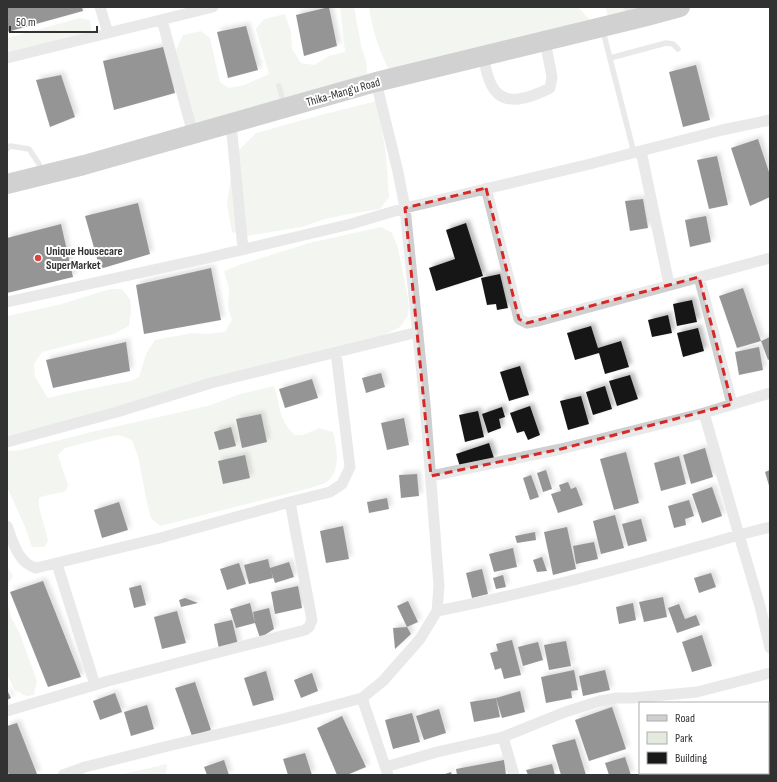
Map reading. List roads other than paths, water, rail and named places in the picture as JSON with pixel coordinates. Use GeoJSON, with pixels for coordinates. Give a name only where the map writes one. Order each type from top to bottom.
{"type":"FeatureCollection","features":[{"type":"Feature","properties":{"kind":"highway","name":"Thika-Mang'u Road"},"geometry":{"type":"LineString","coordinates":[[7,184],[84,165],[376,82],[603,27],[636,12],[680,7]]}},
{"type":"Feature","properties":{"kind":"street"},"geometry":{"type":"LineString","coordinates":[[100,7],[108,33]]}},
{"type":"Feature","properties":{"kind":"street"},"geometry":{"type":"LineString","coordinates":[[7,58],[213,7]]}},
{"type":"Feature","properties":{"kind":"street"},"geometry":{"type":"LineString","coordinates":[[162,20],[192,134]]}},
{"type":"Feature","properties":{"kind":"street"},"geometry":{"type":"LineString","coordinates":[[483,56],[488,76],[493,87],[501,97],[514,100],[537,95],[550,88],[552,77],[544,41]]}},
{"type":"Feature","properties":{"kind":"street"},"geometry":{"type":"LineString","coordinates":[[63,775],[85,767],[172,744],[283,719],[362,698],[383,681],[420,639],[437,612],[439,586],[431,476],[405,208],[398,172],[376,82]]}},
{"type":"Feature","properties":{"kind":"street"},"geometry":{"type":"LineString","coordinates":[[7,302],[351,224],[405,208],[638,152],[722,130],[770,120]]}},
{"type":"Feature","properties":{"kind":"street"},"geometry":{"type":"LineString","coordinates":[[231,123],[243,249]]}},
{"type":"Feature","properties":{"kind":"street"},"geometry":{"type":"LineString","coordinates":[[638,152],[669,284]]}},
{"type":"Feature","properties":{"kind":"street"},"geometry":{"type":"LineString","coordinates":[[486,188],[510,286],[520,319],[527,323],[770,258]]}},
{"type":"Feature","properties":{"kind":"street"},"geometry":{"type":"LineString","coordinates":[[699,277],[732,404]]}},
{"type":"Feature","properties":{"kind":"street"},"geometry":{"type":"LineString","coordinates":[[7,442],[117,412],[211,383],[418,332]]}},
{"type":"Feature","properties":{"kind":"street"},"geometry":{"type":"LineString","coordinates":[[7,526],[24,563],[36,568],[153,540],[330,492],[342,484],[350,467],[336,353]]}},
{"type":"Feature","properties":{"kind":"street"},"geometry":{"type":"LineString","coordinates":[[431,476],[560,449],[704,413],[770,393]]}},
{"type":"Feature","properties":{"kind":"street"},"geometry":{"type":"LineString","coordinates":[[704,413],[760,606],[770,648]]}},
{"type":"Feature","properties":{"kind":"street"},"geometry":{"type":"LineString","coordinates":[[7,711],[95,685],[305,630],[309,627],[312,620],[290,502]]}},
{"type":"Feature","properties":{"kind":"street"},"geometry":{"type":"LineString","coordinates":[[437,612],[486,602],[604,573],[770,527]]}},
{"type":"Feature","properties":{"kind":"street"},"geometry":{"type":"LineString","coordinates":[[57,564],[95,685]]}},
{"type":"Feature","properties":{"kind":"street"},"geometry":{"type":"LineString","coordinates":[[362,698],[386,771],[437,752],[503,737],[565,712],[600,701],[617,698],[697,692],[770,673]]}},
{"type":"Feature","properties":{"kind":"street"},"geometry":{"type":"LineString","coordinates":[[503,737],[514,775]]}},
{"type":"Feature","properties":{"kind":"lane"},"geometry":{"type":"LineString","coordinates":[[603,27],[610,58],[638,152]]}},
{"type":"Feature","properties":{"kind":"lane"},"geometry":{"type":"LineString","coordinates":[[610,58],[666,43],[673,44],[678,49]]}},
{"type":"Feature","properties":{"kind":"lane"},"geometry":{"type":"LineString","coordinates":[[279,86],[285,108]]}},
{"type":"Feature","properties":{"kind":"lane"},"geometry":{"type":"LineString","coordinates":[[7,149],[10,146],[29,149],[39,164],[41,175]]}},
{"type":"Feature","properties":{"kind":"place","name":"Unique Housecare SuperMarket"},"geometry":{"type":"Point","coordinates":[38,258]}}]}
